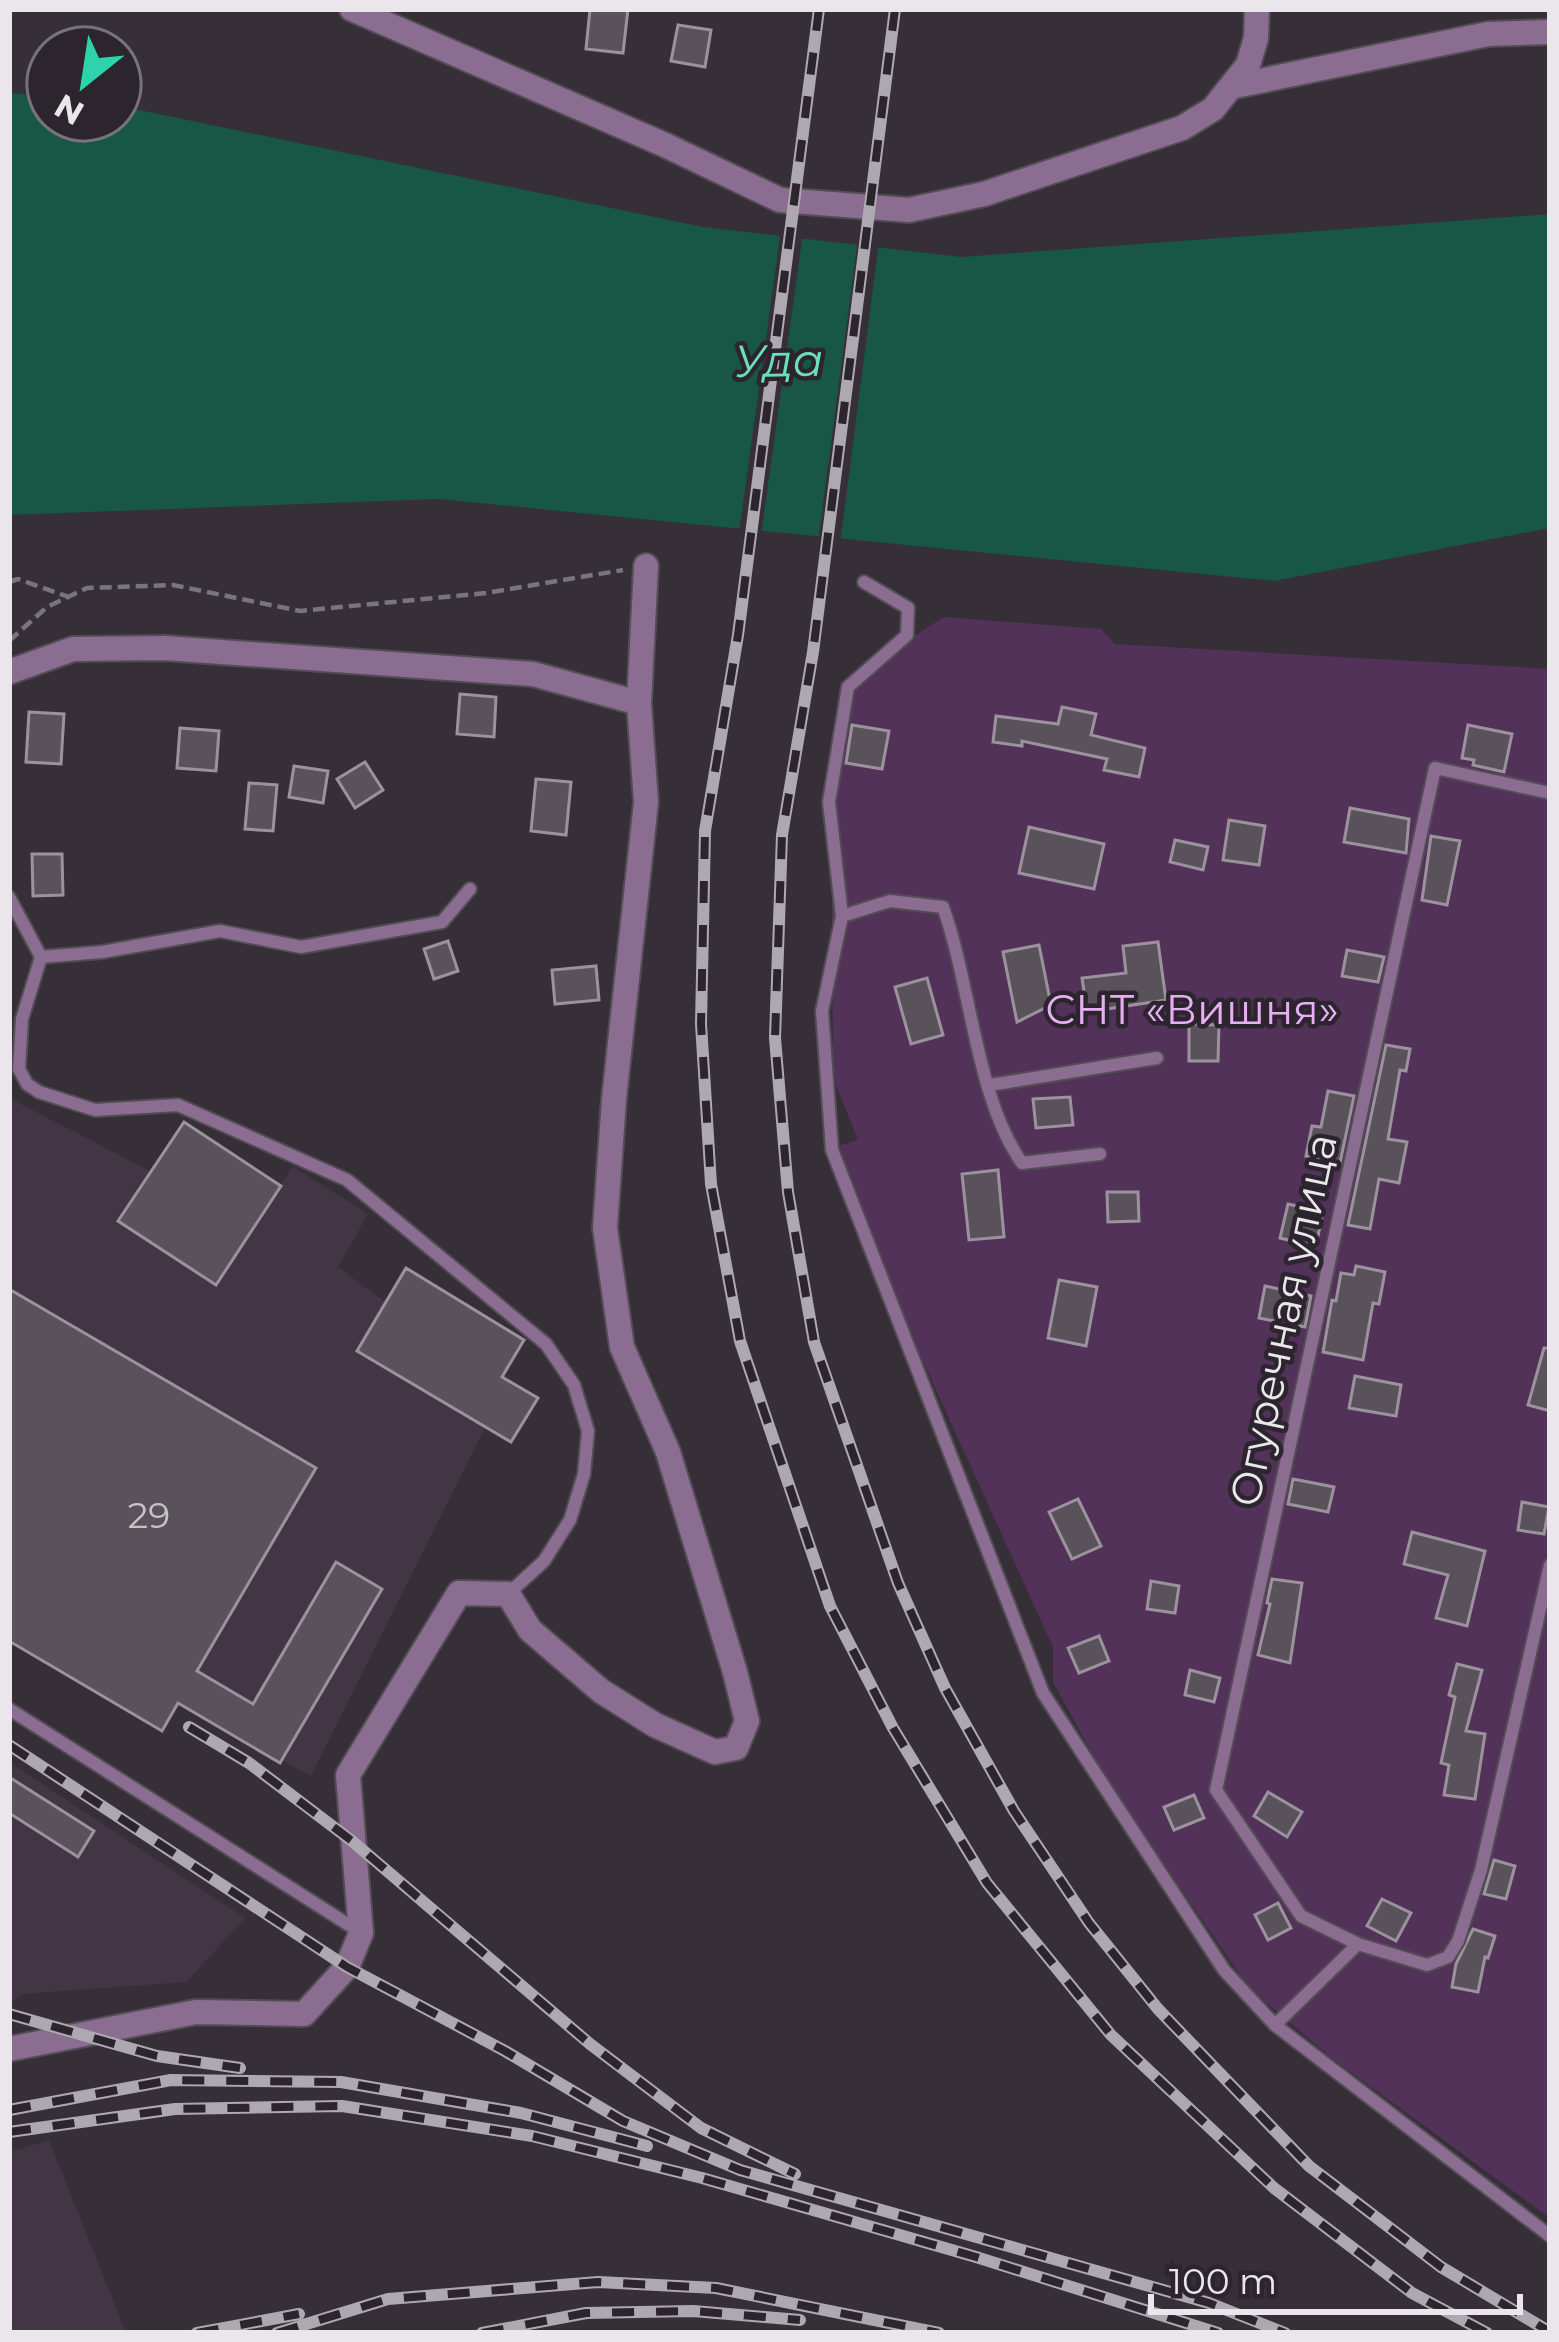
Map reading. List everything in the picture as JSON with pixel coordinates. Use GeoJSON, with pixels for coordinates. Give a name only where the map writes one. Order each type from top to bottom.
{"type":"FeatureCollection","features":[{"type":"Feature","properties":{"kind":"street"},"geometry":{"type":"LineString","coordinates":[[352,9],[780,200],[909,211],[984,194],[1182,128],[1213,110],[1235,86],[1252,52],[1257,9]]}},
{"type":"Feature","properties":{"kind":"street"},"geometry":{"type":"LineString","coordinates":[[1235,86],[1488,34],[1550,32]]}},
{"type":"Feature","properties":{"kind":"street"},"geometry":{"type":"LineString","coordinates":[[9,2049],[196,2012],[304,2014],[347,1967],[361,1933],[348,1775],[459,1593],[508,1594],[530,1630],[601,1691],[656,1725],[715,1752],[736,1748],[747,1721],[735,1672],[668,1452],[622,1348],[604,1228],[646,802],[639,704],[646,566]]}},
{"type":"Feature","properties":{"kind":"street"},"geometry":{"type":"LineString","coordinates":[[9,672],[73,650],[165,648],[533,674],[639,704]]}},
{"type":"Feature","properties":{"kind":"lane"},"geometry":{"type":"LineString","coordinates":[[864,582],[908,608],[907,635],[848,687],[830,802],[842,916],[822,1011],[832,1150],[1043,1694],[1224,1970],[1275,2026],[1550,2236]]}},
{"type":"Feature","properties":{"kind":"lane","name":"Огуречная улица"},"geometry":{"type":"LineString","coordinates":[[1550,794],[1436,768],[1216,1790],[1301,1916],[1358,1944],[1427,1965],[1448,1957],[1458,1941],[1480,1870],[1550,1565]]}},
{"type":"Feature","properties":{"kind":"lane"},"geometry":{"type":"LineString","coordinates":[[41,957],[103,952],[220,932],[301,947],[442,922],[470,889]]}},
{"type":"Feature","properties":{"kind":"lane"},"geometry":{"type":"LineString","coordinates":[[9,897],[41,957],[22,1019],[19,1069],[27,1084],[39,1093],[95,1110],[178,1105],[347,1180],[546,1344],[574,1385],[588,1431],[584,1474],[562,1534],[544,1561],[508,1594]]}},
{"type":"Feature","properties":{"kind":"lane"},"geometry":{"type":"LineString","coordinates":[[842,916],[890,901],[943,907],[958,948],[1003,1136],[1022,1163],[1100,1154]]}},
{"type":"Feature","properties":{"kind":"lane"},"geometry":{"type":"LineString","coordinates":[[990,1085],[1157,1058]]}},
{"type":"Feature","properties":{"kind":"lane"},"geometry":{"type":"LineString","coordinates":[[9,1709],[361,1933]]}},
{"type":"Feature","properties":{"kind":"lane"},"geometry":{"type":"LineString","coordinates":[[1275,2026],[1358,1944]]}},
{"type":"Feature","properties":{"kind":"path"},"geometry":{"type":"LineString","coordinates":[[9,641],[47,607],[87,588],[173,585],[300,611],[486,592],[646,566]]}},
{"type":"Feature","properties":{"kind":"path"},"geometry":{"type":"LineString","coordinates":[[9,582],[18,579],[69,597]]}},
{"type":"Feature","properties":{"kind":"shaded area"},"geometry":{"type":"Polygon","coordinates":[[[9,1098],[150,1171],[184,1122],[281,1185],[292,1166],[368,1214],[338,1267],[385,1302],[406,1268],[525,1339],[503,1376],[537,1398],[511,1442],[485,1428],[311,1776],[179,1704],[162,1731],[9,1641],[9,1098]]]}},
{"type":"Feature","properties":{"kind":"shaded area"},"geometry":{"type":"Polygon","coordinates":[[[9,1762],[245,1918],[186,1982],[21,1994],[9,2004],[9,1762]]]}},
{"type":"Feature","properties":{"kind":"shaded area"},"geometry":{"type":"Polygon","coordinates":[[[49,2140],[126,2333],[9,2333],[9,2152],[49,2140]]]}},
{"type":"Feature","properties":{"kind":"green space","name":"СНТ «Вишня»"},"geometry":{"type":"Polygon","coordinates":[[[944,617],[1101,629],[1115,644],[1550,669],[1550,2218],[1333,2059],[1250,1989],[1111,1788],[1053,1682],[1053,1647],[897,1304],[839,1146],[858,1140],[836,1085],[833,1062],[831,769],[845,697],[911,638],[944,617]]]}},
{"type":"Feature","properties":{"kind":"water","name":"Уда"},"geometry":{"type":"Polygon","coordinates":[[[9,93],[24,94],[24,144],[144,144],[144,111],[703,227],[961,257],[1550,214],[1550,528],[1274,581],[438,499],[9,515],[9,93]]]}},
{"type":"Feature","properties":{"kind":"pier"},"geometry":{"type":"Polygon","coordinates":[[[781,230],[803,233],[761,535],[739,533],[781,230]]]}},
{"type":"Feature","properties":{"kind":"pier"},"geometry":{"type":"Polygon","coordinates":[[[858,239],[879,242],[840,544],[818,542],[858,239]]]}},
{"type":"Feature","properties":{"kind":"building"},"geometry":{"type":"Polygon","coordinates":[[[590,9],[628,9],[623,53],[586,49],[590,9]]]}},
{"type":"Feature","properties":{"kind":"building"},"geometry":{"type":"Polygon","coordinates":[[[678,25],[711,30],[705,67],[671,61],[678,25]]]}},
{"type":"Feature","properties":{"kind":"building"},"geometry":{"type":"Polygon","coordinates":[[[460,694],[496,697],[494,737],[457,734],[460,694]]]}},
{"type":"Feature","properties":{"kind":"building"},"geometry":{"type":"Polygon","coordinates":[[[1062,707],[1096,714],[1091,735],[1145,748],[1139,777],[1104,770],[1107,759],[1022,741],[1022,746],[993,742],[996,716],[1058,724],[1062,707]]]}},
{"type":"Feature","properties":{"kind":"building"},"geometry":{"type":"Polygon","coordinates":[[[29,712],[64,714],[61,764],[26,762],[29,712]]]}},
{"type":"Feature","properties":{"kind":"building"},"geometry":{"type":"Polygon","coordinates":[[[852,725],[889,731],[882,769],[846,763],[852,725]]]}},
{"type":"Feature","properties":{"kind":"building"},"geometry":{"type":"Polygon","coordinates":[[[1468,725],[1512,734],[1504,772],[1462,758],[1468,725]]]}},
{"type":"Feature","properties":{"kind":"building"},"geometry":{"type":"Polygon","coordinates":[[[180,728],[219,731],[216,771],[177,768],[180,728]]]}},
{"type":"Feature","properties":{"kind":"building"},"geometry":{"type":"Polygon","coordinates":[[[365,762],[383,790],[355,808],[337,779],[365,762]]]}},
{"type":"Feature","properties":{"kind":"building"},"geometry":{"type":"Polygon","coordinates":[[[294,766],[328,771],[323,803],[289,797],[294,766]]]}},
{"type":"Feature","properties":{"kind":"building"},"geometry":{"type":"Polygon","coordinates":[[[536,779],[571,782],[566,835],[531,831],[536,779]]]}},
{"type":"Feature","properties":{"kind":"building"},"geometry":{"type":"Polygon","coordinates":[[[249,783],[277,785],[273,831],[245,829],[249,783]]]}},
{"type":"Feature","properties":{"kind":"building"},"geometry":{"type":"Polygon","coordinates":[[[1350,808],[1409,819],[1406,853],[1344,842],[1350,808]]]}},
{"type":"Feature","properties":{"kind":"building"},"geometry":{"type":"Polygon","coordinates":[[[1229,820],[1265,826],[1259,865],[1223,860],[1229,820]]]}},
{"type":"Feature","properties":{"kind":"building"},"geometry":{"type":"Polygon","coordinates":[[[1029,827],[1104,844],[1094,889],[1019,873],[1029,827]]]}},
{"type":"Feature","properties":{"kind":"building"},"geometry":{"type":"Polygon","coordinates":[[[1431,836],[1460,841],[1447,905],[1422,900],[1431,836]]]}},
{"type":"Feature","properties":{"kind":"building"},"geometry":{"type":"Polygon","coordinates":[[[1175,840],[1208,847],[1203,870],[1170,862],[1175,840]]]}},
{"type":"Feature","properties":{"kind":"building"},"geometry":{"type":"Polygon","coordinates":[[[32,854],[62,854],[63,895],[33,896],[32,854]]]}},
{"type":"Feature","properties":{"kind":"building"},"geometry":{"type":"Polygon","coordinates":[[[448,941],[458,971],[434,979],[424,949],[448,941]]]}},
{"type":"Feature","properties":{"kind":"building"},"geometry":{"type":"Polygon","coordinates":[[[1158,942],[1166,1000],[1087,1012],[1082,978],[1126,973],[1123,946],[1158,942]]]}},
{"type":"Feature","properties":{"kind":"building"},"geometry":{"type":"Polygon","coordinates":[[[1039,945],[1051,1005],[1017,1022],[1003,952],[1039,945]]]}},
{"type":"Feature","properties":{"kind":"building"},"geometry":{"type":"Polygon","coordinates":[[[1347,950],[1384,957],[1378,982],[1342,976],[1347,950]]]}},
{"type":"Feature","properties":{"kind":"building"},"geometry":{"type":"Polygon","coordinates":[[[596,966],[599,1000],[555,1004],[552,970],[596,966]]]}},
{"type":"Feature","properties":{"kind":"building"},"geometry":{"type":"Polygon","coordinates":[[[927,978],[943,1035],[911,1044],[895,987],[927,978]]]}},
{"type":"Feature","properties":{"kind":"building"},"geometry":{"type":"Polygon","coordinates":[[[1189,1024],[1219,1025],[1218,1061],[1189,1061],[1189,1024]]]}},
{"type":"Feature","properties":{"kind":"building"},"geometry":{"type":"Polygon","coordinates":[[[1386,1045],[1410,1049],[1406,1071],[1400,1070],[1388,1139],[1407,1142],[1399,1183],[1379,1179],[1370,1229],[1348,1225],[1386,1045]]]}},
{"type":"Feature","properties":{"kind":"building"},"geometry":{"type":"Polygon","coordinates":[[[1328,1091],[1354,1096],[1340,1163],[1306,1156],[1312,1126],[1321,1127],[1328,1091]]]}},
{"type":"Feature","properties":{"kind":"building"},"geometry":{"type":"Polygon","coordinates":[[[1070,1097],[1073,1125],[1036,1128],[1033,1099],[1070,1097]]]}},
{"type":"Feature","properties":{"kind":"building"},"geometry":{"type":"Polygon","coordinates":[[[184,1122],[281,1186],[216,1285],[118,1221],[184,1122]]]}},
{"type":"Feature","properties":{"kind":"building"},"geometry":{"type":"Polygon","coordinates":[[[998,1170],[1004,1237],[969,1240],[962,1174],[998,1170]]]}},
{"type":"Feature","properties":{"kind":"building"},"geometry":{"type":"Polygon","coordinates":[[[1107,1192],[1138,1192],[1139,1221],[1108,1222],[1107,1192]]]}},
{"type":"Feature","properties":{"kind":"building"},"geometry":{"type":"Polygon","coordinates":[[[1288,1204],[1323,1212],[1316,1246],[1280,1238],[1288,1204]]]}},
{"type":"Feature","properties":{"kind":"building"},"geometry":{"type":"Polygon","coordinates":[[[1356,1266],[1385,1272],[1379,1304],[1373,1303],[1363,1360],[1323,1352],[1341,1273],[1354,1275],[1356,1266]]]}},
{"type":"Feature","properties":{"kind":"building"},"geometry":{"type":"Polygon","coordinates":[[[406,1268],[524,1340],[502,1377],[538,1398],[511,1442],[357,1351],[406,1268]]]}},
{"type":"Feature","properties":{"kind":"building"},"geometry":{"type":"Polygon","coordinates":[[[1059,1280],[1097,1287],[1086,1346],[1048,1338],[1059,1280]]]}},
{"type":"Feature","properties":{"kind":"building"},"geometry":{"type":"Polygon","coordinates":[[[1265,1286],[1311,1296],[1305,1327],[1259,1318],[1265,1286]]]}},
{"type":"Feature","properties":{"kind":"building"},"geometry":{"type":"Polygon","coordinates":[[[9,1289],[316,1468],[197,1671],[253,1704],[336,1562],[382,1589],[280,1763],[178,1703],[162,1731],[9,1641],[9,1289]]]}},
{"type":"Feature","properties":{"kind":"building"},"geometry":{"type":"Polygon","coordinates":[[[1544,1348],[1550,1348],[1550,1411],[1528,1405],[1544,1348]]]}},
{"type":"Feature","properties":{"kind":"building"},"geometry":{"type":"Polygon","coordinates":[[[1355,1376],[1401,1385],[1396,1416],[1349,1408],[1355,1376]]]}},
{"type":"Feature","properties":{"kind":"building"},"geometry":{"type":"Polygon","coordinates":[[[1293,1479],[1334,1487],[1328,1512],[1288,1504],[1293,1479]]]}},
{"type":"Feature","properties":{"kind":"building"},"geometry":{"type":"Polygon","coordinates":[[[1078,1499],[1101,1546],[1072,1559],[1049,1512],[1078,1499]]]}},
{"type":"Feature","properties":{"kind":"building"},"geometry":{"type":"Polygon","coordinates":[[[1522,1502],[1549,1507],[1544,1534],[1518,1530],[1522,1502]]]}},
{"type":"Feature","properties":{"kind":"building"},"geometry":{"type":"Polygon","coordinates":[[[1412,1532],[1485,1551],[1467,1626],[1436,1618],[1448,1575],[1404,1564],[1412,1532]]]}},
{"type":"Feature","properties":{"kind":"building"},"geometry":{"type":"Polygon","coordinates":[[[1272,1579],[1302,1583],[1290,1663],[1258,1655],[1272,1579]]]}},
{"type":"Feature","properties":{"kind":"building"},"geometry":{"type":"Polygon","coordinates":[[[1151,1581],[1179,1586],[1175,1613],[1147,1609],[1151,1581]]]}},
{"type":"Feature","properties":{"kind":"building"},"geometry":{"type":"Polygon","coordinates":[[[1099,1636],[1109,1661],[1079,1673],[1068,1648],[1099,1636]]]}},
{"type":"Feature","properties":{"kind":"building"},"geometry":{"type":"Polygon","coordinates":[[[1457,1664],[1482,1670],[1466,1731],[1485,1734],[1475,1799],[1444,1795],[1449,1765],[1441,1763],[1457,1664]]]}},
{"type":"Feature","properties":{"kind":"building"},"geometry":{"type":"Polygon","coordinates":[[[1190,1670],[1220,1678],[1214,1702],[1185,1695],[1190,1670]]]}},
{"type":"Feature","properties":{"kind":"building"},"geometry":{"type":"Polygon","coordinates":[[[9,1777],[94,1831],[78,1857],[9,1813],[9,1777]]]}},
{"type":"Feature","properties":{"kind":"building"},"geometry":{"type":"Polygon","coordinates":[[[1268,1792],[1302,1812],[1287,1837],[1254,1816],[1268,1792]]]}},
{"type":"Feature","properties":{"kind":"building"},"geometry":{"type":"Polygon","coordinates":[[[1194,1795],[1204,1818],[1174,1830],[1164,1807],[1194,1795]]]}},
{"type":"Feature","properties":{"kind":"building"},"geometry":{"type":"Polygon","coordinates":[[[1494,1860],[1515,1866],[1506,1899],[1484,1894],[1494,1860]]]}},
{"type":"Feature","properties":{"kind":"building"},"geometry":{"type":"Polygon","coordinates":[[[1382,1899],[1411,1913],[1396,1941],[1367,1926],[1382,1899]]]}},
{"type":"Feature","properties":{"kind":"building"},"geometry":{"type":"Polygon","coordinates":[[[1278,1903],[1291,1928],[1268,1940],[1255,1915],[1278,1903]]]}},
{"type":"Feature","properties":{"kind":"building"},"geometry":{"type":"Polygon","coordinates":[[[1473,1929],[1495,1936],[1478,1992],[1452,1987],[1456,1964],[1473,1929]]]}},
{"type":"Feature","properties":{"kind":"railway"},"geometry":{"type":"LineString","coordinates":[[819,9],[738,635],[705,831],[701,1024],[711,1184],[740,1341],[830,1606],[893,1728],[987,1883],[1111,2035],[1274,2188],[1412,2293],[1487,2333]]}},
{"type":"Feature","properties":{"kind":"railway"},"geometry":{"type":"LineString","coordinates":[[895,9],[813,652],[782,835],[775,1038],[788,1192],[814,1342],[898,1583],[945,1688],[1014,1811],[1089,1923],[1158,2009],[1309,2166],[1441,2267],[1550,2332]]}},
{"type":"Feature","properties":{"kind":"railway"},"geometry":{"type":"LineString","coordinates":[[189,1727],[249,1763],[352,1841],[590,2044],[701,2128],[795,2174]]}},
{"type":"Feature","properties":{"kind":"railway"},"geometry":{"type":"LineString","coordinates":[[9,1745],[347,1967],[505,2051],[623,2121],[740,2170],[1209,2303],[1285,2333]]}},
{"type":"Feature","properties":{"kind":"railway"},"geometry":{"type":"LineString","coordinates":[[9,2014],[157,2056],[240,2068]]}},
{"type":"Feature","properties":{"kind":"railway"},"geometry":{"type":"LineString","coordinates":[[9,2110],[171,2080],[341,2082],[521,2113],[647,2146]]}},
{"type":"Feature","properties":{"kind":"railway"},"geometry":{"type":"LineString","coordinates":[[9,2132],[175,2109],[342,2106],[532,2136],[702,2178],[1218,2333]]}},
{"type":"Feature","properties":{"kind":"railway"},"geometry":{"type":"LineString","coordinates":[[277,2333],[388,2299],[598,2282],[716,2288],[939,2333]]}},
{"type":"Feature","properties":{"kind":"railway"},"geometry":{"type":"LineString","coordinates":[[482,2333],[586,2313],[693,2311],[800,2320]]}},
{"type":"Feature","properties":{"kind":"railway"},"geometry":{"type":"LineString","coordinates":[[197,2333],[299,2314]]}}]}
